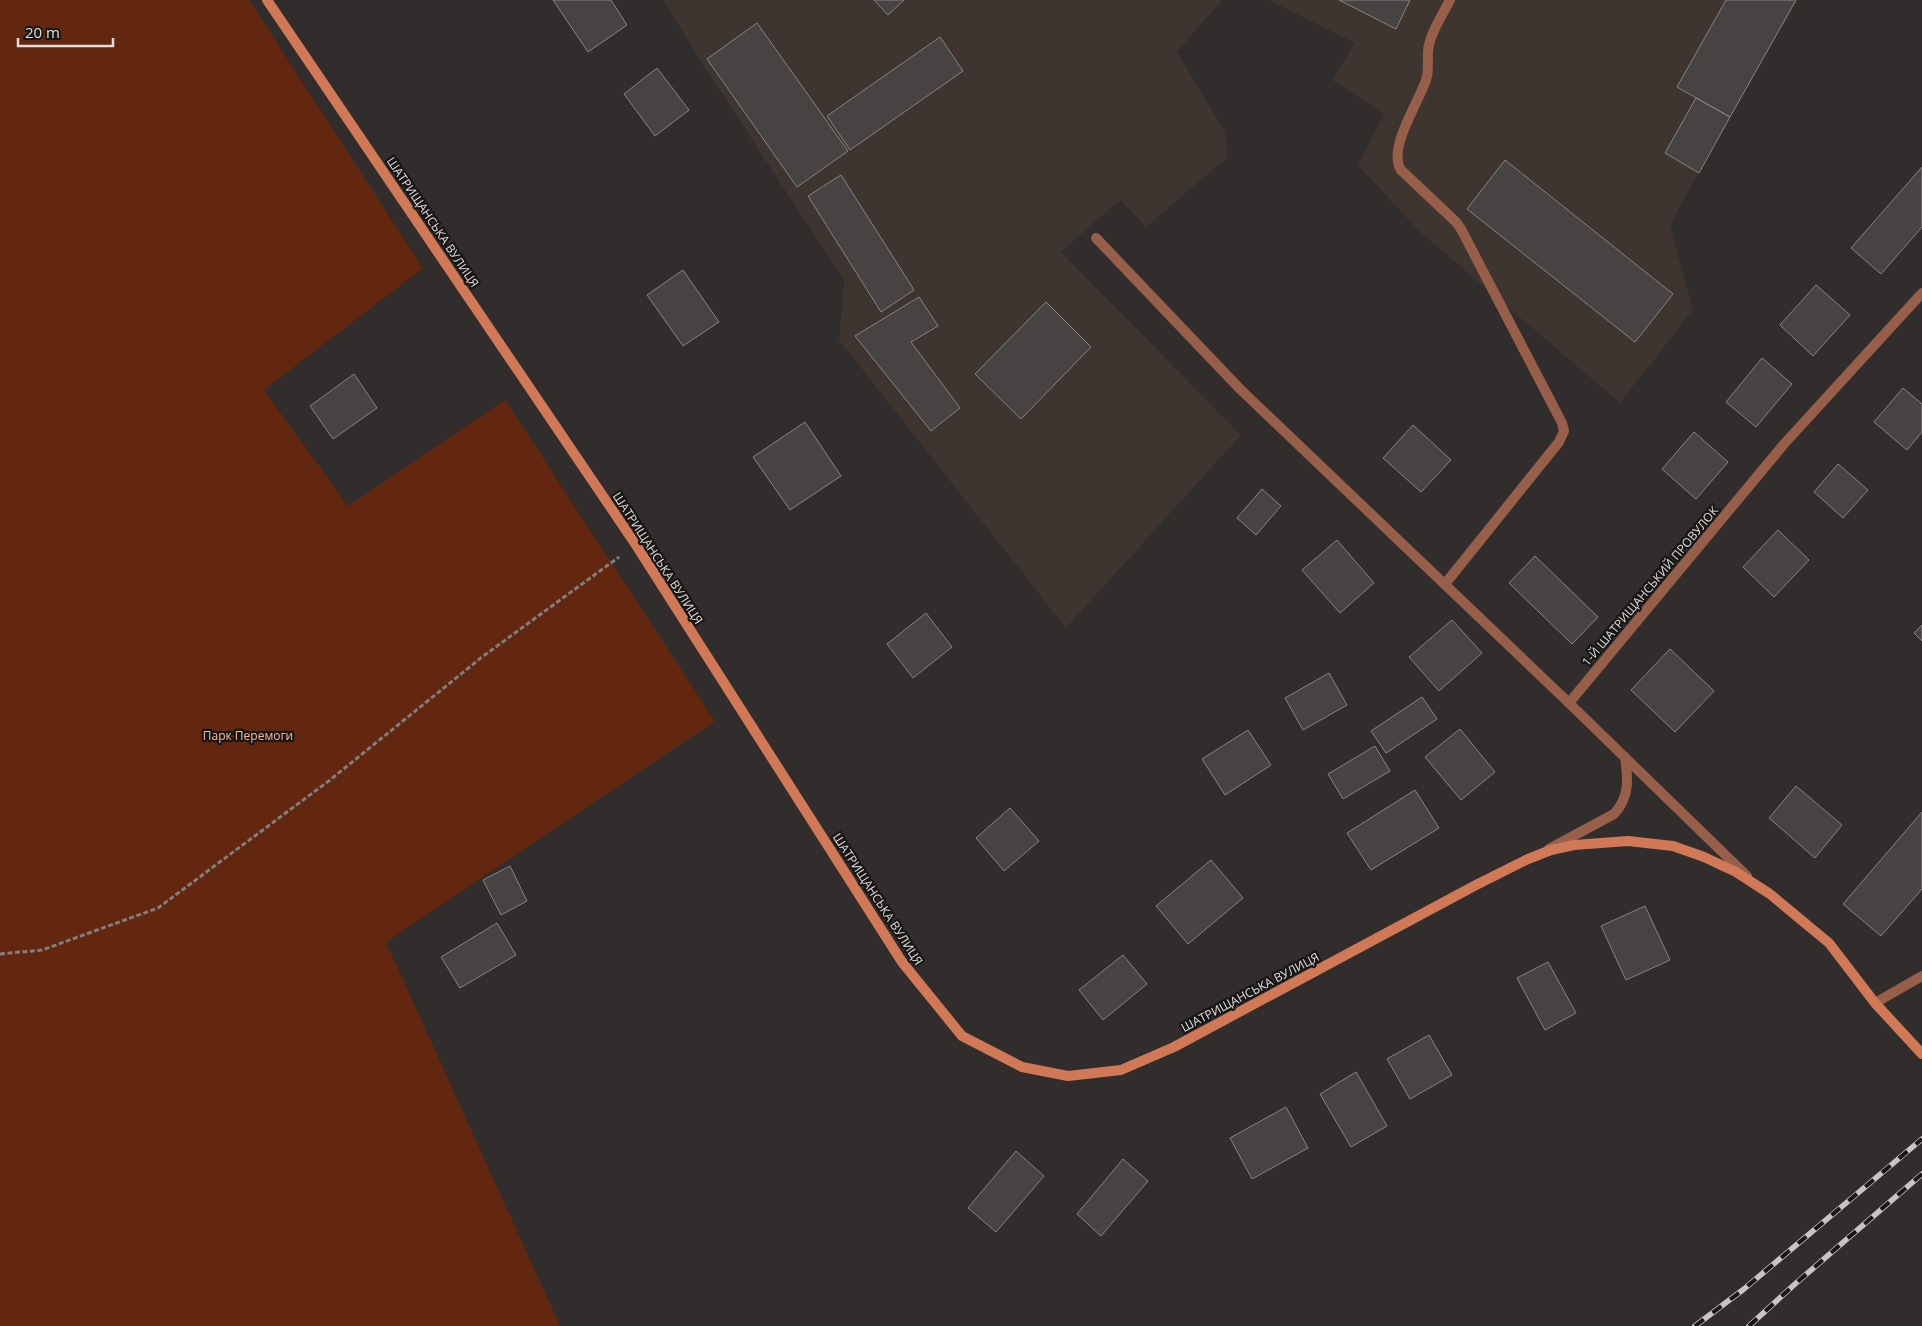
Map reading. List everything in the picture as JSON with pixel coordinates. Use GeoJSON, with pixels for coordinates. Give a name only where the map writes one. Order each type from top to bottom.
{"type":"FeatureCollection","features":[{"type":"Feature","properties":{"kind":"street","name":"ШАТРИЩАНСЬКА ВУЛИЦЯ"},"geometry":{"type":"LineString","coordinates":[[268,0],[636,545],[902,962],[962,1036],[1022,1067],[1068,1076],[1121,1070],[1174,1047],[1476,885],[1539,854],[1562,847],[1588,843],[1628,841],[1673,846],[1704,857],[1753,882],[1770,894],[1829,943],[1875,1003],[1922,1054]]}},
{"type":"Feature","properties":{"kind":"street"},"geometry":{"type":"LineString","coordinates":[[1445,584],[1559,442],[1564,431],[1562,423],[1461,229],[1397,164],[1396,153],[1399,142],[1427,78],[1430,39],[1450,0]]}},
{"type":"Feature","properties":{"kind":"street"},"geometry":{"type":"LineString","coordinates":[[1096,238],[1240,389],[1445,584],[1488,628],[1569,703],[1753,882]]}},
{"type":"Feature","properties":{"kind":"street","name":"1-Й ШАТРИЩАНСЬКИЙ ПРОВУЛОК"},"geometry":{"type":"LineString","coordinates":[[1569,703],[1784,444],[1922,293]]}},
{"type":"Feature","properties":{"kind":"street"},"geometry":{"type":"LineString","coordinates":[[1539,854],[1614,814],[1618,810],[1625,797],[1628,783],[1625,757]]}},
{"type":"Feature","properties":{"kind":"street"},"geometry":{"type":"LineString","coordinates":[[1875,1003],[1922,976]]}},
{"type":"Feature","properties":{"kind":"path"},"geometry":{"type":"LineString","coordinates":[[0,954],[42,950],[158,908],[330,780],[482,658],[636,545]]}},
{"type":"Feature","properties":{"kind":"shaded area"},"geometry":{"type":"Polygon","coordinates":[[[663,0],[1222,0],[1177,52],[1225,132],[1228,157],[1146,227],[1120,200],[1061,252],[1241,435],[1066,628],[839,340],[844,280],[703,65],[663,0]]]}},
{"type":"Feature","properties":{"kind":"shaded area"},"geometry":{"type":"Polygon","coordinates":[[[1269,0],[1798,0],[1726,122],[1670,225],[1693,310],[1620,403],[1419,231],[1358,165],[1384,114],[1332,80],[1355,43],[1269,0]]]}},
{"type":"Feature","properties":{"kind":"green space","name":"Парк Перемоги"},"geometry":{"type":"Polygon","coordinates":[[[0,0],[249,0],[423,268],[264,390],[348,506],[505,400],[715,721],[386,942],[560,1326],[0,1326],[0,0]]]}},
{"type":"Feature","properties":{"kind":"building"},"geometry":{"type":"Polygon","coordinates":[[[553,0],[611,0],[627,25],[588,52],[553,0]]]}},
{"type":"Feature","properties":{"kind":"building"},"geometry":{"type":"Polygon","coordinates":[[[874,0],[904,0],[888,15],[874,0]]]}},
{"type":"Feature","properties":{"kind":"building"},"geometry":{"type":"Polygon","coordinates":[[[1339,0],[1410,0],[1396,29],[1339,0]]]}},
{"type":"Feature","properties":{"kind":"building"},"geometry":{"type":"Polygon","coordinates":[[[1726,0],[1796,0],[1730,117],[1677,87],[1726,0]]]}},
{"type":"Feature","properties":{"kind":"building"},"geometry":{"type":"Polygon","coordinates":[[[757,23],[848,151],[797,187],[707,59],[757,23]]]}},
{"type":"Feature","properties":{"kind":"building"},"geometry":{"type":"Polygon","coordinates":[[[940,37],[963,71],[850,150],[827,116],[940,37]]]}},
{"type":"Feature","properties":{"kind":"building"},"geometry":{"type":"Polygon","coordinates":[[[657,68],[689,110],[655,136],[624,94],[657,68]]]}},
{"type":"Feature","properties":{"kind":"building"},"geometry":{"type":"Polygon","coordinates":[[[1696,98],[1730,117],[1699,173],[1665,153],[1696,98]]]}},
{"type":"Feature","properties":{"kind":"building"},"geometry":{"type":"Polygon","coordinates":[[[1505,160],[1673,294],[1635,342],[1467,209],[1505,160]]]}},
{"type":"Feature","properties":{"kind":"building"},"geometry":{"type":"Polygon","coordinates":[[[1922,167],[1922,227],[1881,274],[1851,248],[1922,167]]]}},
{"type":"Feature","properties":{"kind":"building"},"geometry":{"type":"Polygon","coordinates":[[[841,175],[914,290],[881,312],[808,196],[841,175]]]}},
{"type":"Feature","properties":{"kind":"building"},"geometry":{"type":"Polygon","coordinates":[[[683,270],[719,322],[683,346],[647,295],[683,270]]]}},
{"type":"Feature","properties":{"kind":"building"},"geometry":{"type":"Polygon","coordinates":[[[1816,285],[1850,315],[1813,356],[1780,325],[1816,285]]]}},
{"type":"Feature","properties":{"kind":"building"},"geometry":{"type":"Polygon","coordinates":[[[919,297],[938,326],[911,342],[960,408],[931,431],[855,336],[919,297]]]}},
{"type":"Feature","properties":{"kind":"building"},"geometry":{"type":"Polygon","coordinates":[[[1046,302],[1091,347],[1021,419],[975,374],[1046,302]]]}},
{"type":"Feature","properties":{"kind":"building"},"geometry":{"type":"Polygon","coordinates":[[[1762,358],[1792,384],[1756,427],[1726,402],[1762,358]]]}},
{"type":"Feature","properties":{"kind":"building"},"geometry":{"type":"Polygon","coordinates":[[[354,374],[377,408],[333,439],[310,406],[354,374]]]}},
{"type":"Feature","properties":{"kind":"building"},"geometry":{"type":"Polygon","coordinates":[[[1903,388],[1922,404],[1922,432],[1907,450],[1874,422],[1903,388]]]}},
{"type":"Feature","properties":{"kind":"building"},"geometry":{"type":"Polygon","coordinates":[[[805,422],[841,476],[790,510],[753,457],[805,422]]]}},
{"type":"Feature","properties":{"kind":"building"},"geometry":{"type":"Polygon","coordinates":[[[1413,425],[1451,460],[1421,492],[1383,458],[1413,425]]]}},
{"type":"Feature","properties":{"kind":"building"},"geometry":{"type":"Polygon","coordinates":[[[1694,432],[1728,462],[1696,499],[1662,469],[1694,432]]]}},
{"type":"Feature","properties":{"kind":"building"},"geometry":{"type":"Polygon","coordinates":[[[1838,464],[1868,490],[1843,518],[1814,492],[1838,464]]]}},
{"type":"Feature","properties":{"kind":"building"},"geometry":{"type":"Polygon","coordinates":[[[1262,489],[1281,506],[1256,535],[1237,518],[1262,489]]]}},
{"type":"Feature","properties":{"kind":"building"},"geometry":{"type":"Polygon","coordinates":[[[1778,530],[1809,560],[1774,597],[1743,567],[1778,530]]]}},
{"type":"Feature","properties":{"kind":"building"},"geometry":{"type":"Polygon","coordinates":[[[1337,540],[1374,583],[1340,613],[1302,570],[1337,540]]]}},
{"type":"Feature","properties":{"kind":"building"},"geometry":{"type":"Polygon","coordinates":[[[1535,556],[1598,617],[1572,644],[1509,583],[1535,556]]]}},
{"type":"Feature","properties":{"kind":"building"},"geometry":{"type":"Polygon","coordinates":[[[926,613],[952,647],[913,678],[887,644],[926,613]]]}},
{"type":"Feature","properties":{"kind":"building"},"geometry":{"type":"Polygon","coordinates":[[[1452,620],[1482,653],[1439,691],[1409,657],[1452,620]]]}},
{"type":"Feature","properties":{"kind":"building"},"geometry":{"type":"Polygon","coordinates":[[[1922,625],[1922,641],[1914,633],[1922,625]]]}},
{"type":"Feature","properties":{"kind":"building"},"geometry":{"type":"Polygon","coordinates":[[[1670,649],[1714,691],[1675,732],[1631,690],[1670,649]]]}},
{"type":"Feature","properties":{"kind":"building"},"geometry":{"type":"Polygon","coordinates":[[[1329,673],[1347,705],[1303,730],[1285,698],[1329,673]]]}},
{"type":"Feature","properties":{"kind":"building"},"geometry":{"type":"Polygon","coordinates":[[[1422,697],[1437,719],[1386,753],[1371,731],[1422,697]]]}},
{"type":"Feature","properties":{"kind":"building"},"geometry":{"type":"Polygon","coordinates":[[[1460,729],[1495,772],[1461,800],[1425,757],[1460,729]]]}},
{"type":"Feature","properties":{"kind":"building"},"geometry":{"type":"Polygon","coordinates":[[[1248,730],[1271,765],[1225,795],[1202,759],[1248,730]]]}},
{"type":"Feature","properties":{"kind":"building"},"geometry":{"type":"Polygon","coordinates":[[[1375,746],[1390,771],[1343,799],[1328,774],[1375,746]]]}},
{"type":"Feature","properties":{"kind":"building"},"geometry":{"type":"Polygon","coordinates":[[[1796,786],[1842,825],[1815,858],[1769,818],[1796,786]]]}},
{"type":"Feature","properties":{"kind":"building"},"geometry":{"type":"Polygon","coordinates":[[[1415,790],[1439,828],[1371,870],[1347,833],[1415,790]]]}},
{"type":"Feature","properties":{"kind":"building"},"geometry":{"type":"Polygon","coordinates":[[[1010,808],[1039,841],[1004,871],[976,838],[1010,808]]]}},
{"type":"Feature","properties":{"kind":"building"},"geometry":{"type":"Polygon","coordinates":[[[1922,812],[1922,889],[1881,936],[1843,904],[1922,812]]]}},
{"type":"Feature","properties":{"kind":"building"},"geometry":{"type":"Polygon","coordinates":[[[1211,860],[1243,898],[1188,944],[1156,906],[1211,860]]]}},
{"type":"Feature","properties":{"kind":"building"},"geometry":{"type":"Polygon","coordinates":[[[510,866],[527,901],[501,915],[483,880],[510,866]]]}},
{"type":"Feature","properties":{"kind":"building"},"geometry":{"type":"Polygon","coordinates":[[[1645,906],[1670,960],[1626,980],[1601,926],[1645,906]]]}},
{"type":"Feature","properties":{"kind":"building"},"geometry":{"type":"Polygon","coordinates":[[[497,923],[516,955],[460,988],[441,957],[497,923]]]}},
{"type":"Feature","properties":{"kind":"building"},"geometry":{"type":"Polygon","coordinates":[[[1123,955],[1147,984],[1103,1020],[1079,990],[1123,955]]]}},
{"type":"Feature","properties":{"kind":"building"},"geometry":{"type":"Polygon","coordinates":[[[1548,962],[1576,1013],[1545,1030],[1517,978],[1548,962]]]}},
{"type":"Feature","properties":{"kind":"building"},"geometry":{"type":"Polygon","coordinates":[[[1429,1035],[1452,1075],[1410,1099],[1387,1059],[1429,1035]]]}},
{"type":"Feature","properties":{"kind":"building"},"geometry":{"type":"Polygon","coordinates":[[[1356,1072],[1387,1126],[1351,1147],[1320,1094],[1356,1072]]]}},
{"type":"Feature","properties":{"kind":"building"},"geometry":{"type":"Polygon","coordinates":[[[1286,1107],[1308,1148],[1252,1179],[1230,1138],[1286,1107]]]}},
{"type":"Feature","properties":{"kind":"building"},"geometry":{"type":"Polygon","coordinates":[[[1016,1151],[1044,1176],[996,1232],[968,1208],[1016,1151]]]}},
{"type":"Feature","properties":{"kind":"building"},"geometry":{"type":"Polygon","coordinates":[[[1123,1159],[1148,1181],[1101,1236],[1077,1214],[1123,1159]]]}},
{"type":"Feature","properties":{"kind":"railway"},"geometry":{"type":"LineString","coordinates":[[1695,1326],[1744,1289],[1922,1139]]}},
{"type":"Feature","properties":{"kind":"railway"},"geometry":{"type":"LineString","coordinates":[[1749,1326],[1922,1174]]}}]}
